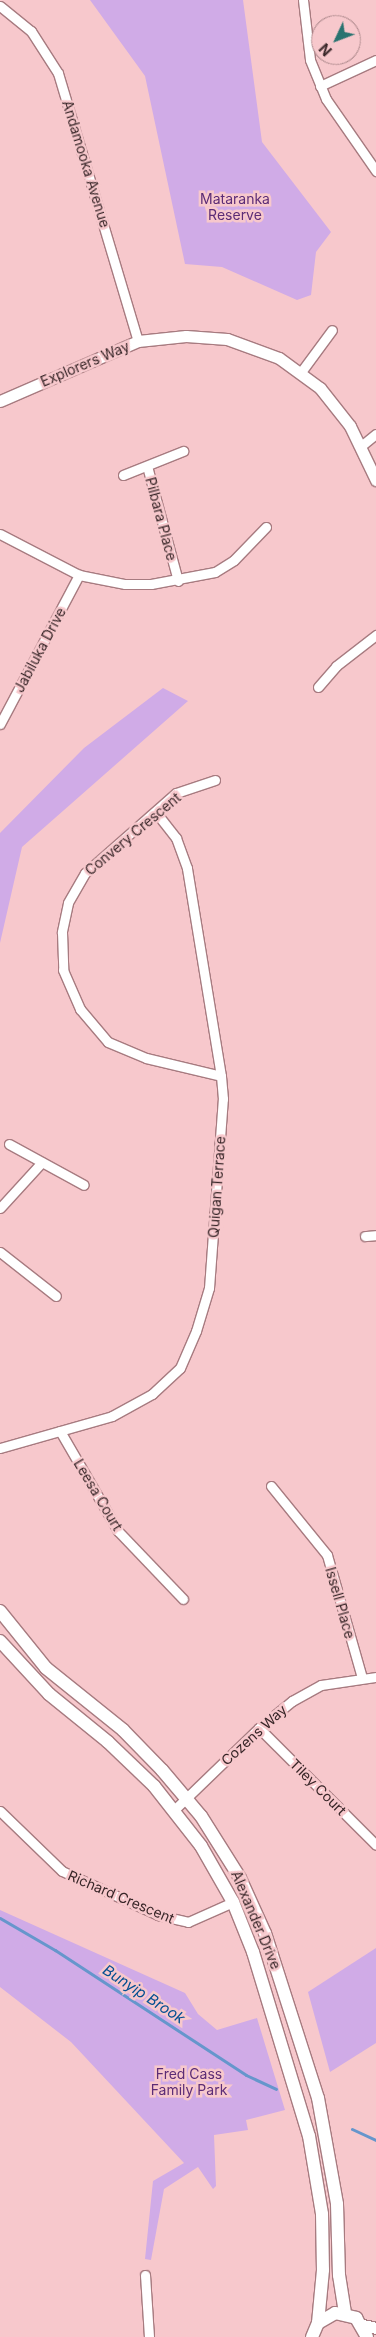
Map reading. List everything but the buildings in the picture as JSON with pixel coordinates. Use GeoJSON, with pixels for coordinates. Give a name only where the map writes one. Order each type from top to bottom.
{"type":"FeatureCollection","features":[{"type":"Feature","properties":{"kind":"main road","name":"Alexander Drive"},"geometry":{"type":"LineString","coordinates":[[0,1611],[46,1668],[123,1730],[187,1798],[223,1848],[261,1924],[318,2098],[337,2204],[339,2275],[345,2313]]}},
{"type":"Feature","properties":{"kind":"main road","name":"Alexander Drive"},"geometry":{"type":"LineString","coordinates":[[0,1641],[49,1694],[131,1763],[174,1810],[201,1846],[233,1902],[253,1952],[309,2136],[322,2214],[323,2270],[318,2323],[312,2337]]}},
{"type":"Feature","properties":{"kind":"main road"},"geometry":{"type":"LineString","coordinates":[[318,2323],[330,2314],[345,2313],[365,2331]]}},
{"type":"Feature","properties":{"kind":"street"},"geometry":{"type":"LineString","coordinates":[[304,0],[310,60],[320,86],[335,115],[376,171]]}},
{"type":"Feature","properties":{"kind":"street","name":"Andamooka Avenue"},"geometry":{"type":"LineString","coordinates":[[0,6],[31,31],[58,73],[138,341]]}},
{"type":"Feature","properties":{"kind":"street"},"geometry":{"type":"LineString","coordinates":[[320,86],[376,60]]}},
{"type":"Feature","properties":{"kind":"street"},"geometry":{"type":"LineString","coordinates":[[301,372],[332,330]]}},
{"type":"Feature","properties":{"kind":"street","name":"Explorers Way"},"geometry":{"type":"LineString","coordinates":[[0,401],[138,341],[186,336],[227,339],[260,349],[301,372],[331,400],[361,446],[376,480]]}},
{"type":"Feature","properties":{"kind":"street"},"geometry":{"type":"LineString","coordinates":[[361,446],[376,434]]}},
{"type":"Feature","properties":{"kind":"street","name":"Pilbara Place"},"geometry":{"type":"LineString","coordinates":[[178,581],[147,466],[183,451]]}},
{"type":"Feature","properties":{"kind":"street"},"geometry":{"type":"LineString","coordinates":[[123,476],[147,466]]}},
{"type":"Feature","properties":{"kind":"street"},"geometry":{"type":"LineString","coordinates":[[0,534],[79,574],[125,584],[178,581],[225,566],[266,527]]}},
{"type":"Feature","properties":{"kind":"street","name":"Jabiluka Drive"},"geometry":{"type":"LineString","coordinates":[[0,724],[79,574]]}},
{"type":"Feature","properties":{"kind":"street"},"geometry":{"type":"LineString","coordinates":[[318,687],[336,666],[376,635]]}},
{"type":"Feature","properties":{"kind":"street","name":"Convery Crescent"},"geometry":{"type":"LineString","coordinates":[[215,780],[176,793],[85,873],[68,903],[62,932],[63,970],[80,1009],[108,1042],[146,1058],[221,1076]]}},
{"type":"Feature","properties":{"kind":"street","name":"Quigan Terrace"},"geometry":{"type":"LineString","coordinates":[[0,1448],[112,1416],[152,1394],[180,1368],[196,1331],[208,1288],[223,1099],[221,1076],[187,868],[176,838],[156,812]]}},
{"type":"Feature","properties":{"kind":"street"},"geometry":{"type":"LineString","coordinates":[[10,1144],[84,1185]]}},
{"type":"Feature","properties":{"kind":"street"},"geometry":{"type":"LineString","coordinates":[[0,1208],[42,1162]]}},
{"type":"Feature","properties":{"kind":"street"},"geometry":{"type":"LineString","coordinates":[[365,1236],[376,1235]]}},
{"type":"Feature","properties":{"kind":"street"},"geometry":{"type":"LineString","coordinates":[[0,1252],[56,1296]]}},
{"type":"Feature","properties":{"kind":"street","name":"Leesa Court"},"geometry":{"type":"LineString","coordinates":[[60,1431],[118,1531],[183,1599]]}},
{"type":"Feature","properties":{"kind":"street","name":"Issell Place"},"geometry":{"type":"LineString","coordinates":[[271,1486],[327,1555],[362,1678]]}},
{"type":"Feature","properties":{"kind":"street","name":"Cozens Way"},"geometry":{"type":"LineString","coordinates":[[174,1810],[259,1728],[292,1701],[321,1685],[376,1677]]}},
{"type":"Feature","properties":{"kind":"street","name":"Tiley Court"},"geometry":{"type":"LineString","coordinates":[[259,1728],[376,1845]]}},
{"type":"Feature","properties":{"kind":"street","name":"Richard Crescent"},"geometry":{"type":"LineString","coordinates":[[0,1811],[62,1872],[158,1915],[188,1922],[233,1902]]}},
{"type":"Feature","properties":{"kind":"street"},"geometry":{"type":"LineString","coordinates":[[145,2275],[148,2337]]}},
{"type":"Feature","properties":{"kind":"street"},"geometry":{"type":"LineString","coordinates":[[365,2331],[376,2328]]}},
{"type":"Feature","properties":{"kind":"green space","name":"Mataranka Reserve"},"geometry":{"type":"Polygon","coordinates":[[[90,0],[243,0],[262,142],[331,232],[316,252],[311,295],[297,300],[222,267],[185,264],[145,76],[90,0]]]}},
{"type":"Feature","properties":{"kind":"green space"},"geometry":{"type":"Polygon","coordinates":[[[163,688],[188,701],[22,847],[0,943],[0,833],[84,748],[163,688]]]}},
{"type":"Feature","properties":{"kind":"green space","name":"Fred Cass Family Park"},"geometry":{"type":"Polygon","coordinates":[[[0,1910],[185,1993],[198,2014],[217,2030],[257,2018],[285,2110],[246,2120],[248,2130],[214,2135],[216,2186],[213,2189],[198,2167],[164,2189],[151,2260],[145,2259],[153,2181],[184,2163],[71,2042],[0,1987],[0,1910]]]}},
{"type":"Feature","properties":{"kind":"green space"},"geometry":{"type":"Polygon","coordinates":[[[376,1948],[376,2043],[330,2072],[308,1992],[376,1948]]]}},
{"type":"Feature","properties":{"kind":"waterway","name":"Bunyip Brook"},"geometry":{"type":"LineString","coordinates":[[0,1918],[55,1950],[246,2075],[276,2089]]}},
{"type":"Feature","properties":{"kind":"waterway","name":"Bunyip Brook"},"geometry":{"type":"LineString","coordinates":[[352,2129],[376,2140]]}}]}
